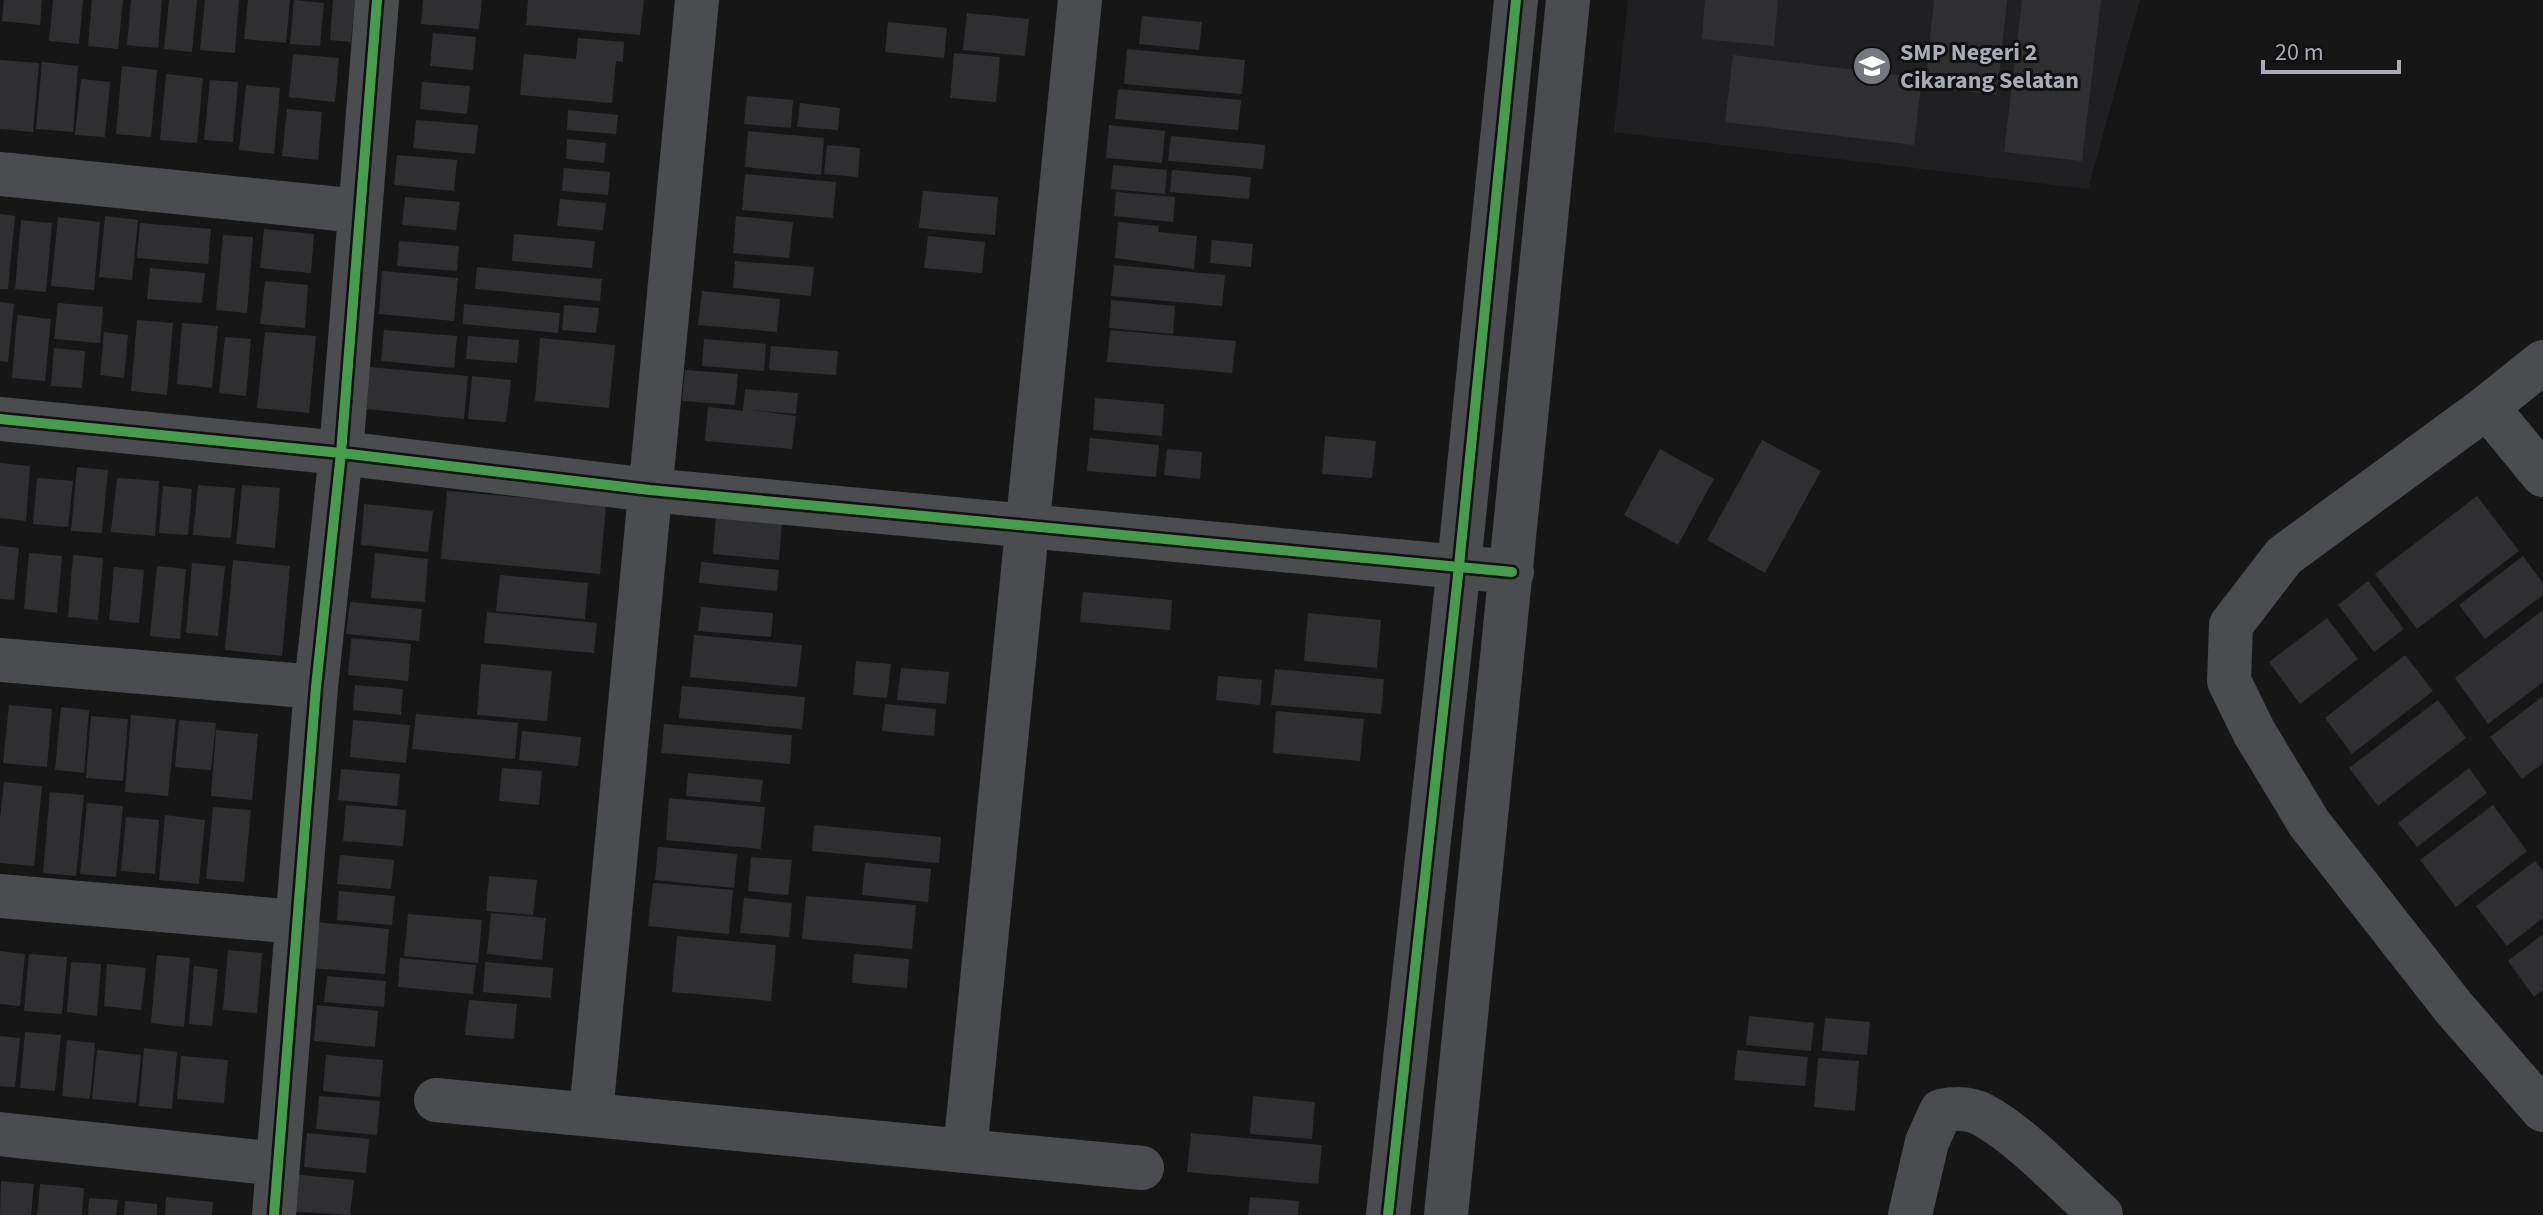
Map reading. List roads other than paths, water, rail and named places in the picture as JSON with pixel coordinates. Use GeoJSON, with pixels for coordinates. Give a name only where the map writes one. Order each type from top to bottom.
{"type":"FeatureCollection","features":[{"type":"Feature","properties":{"kind":"street"},"geometry":{"type":"LineString","coordinates":[[274,1215],[316,687],[341,453],[377,0]]}},
{"type":"Feature","properties":{"kind":"street"},"geometry":{"type":"LineString","coordinates":[[591,1114],[697,0]]}},
{"type":"Feature","properties":{"kind":"street"},"geometry":{"type":"LineString","coordinates":[[965,1151],[1080,0]]}},
{"type":"Feature","properties":{"kind":"street"},"geometry":{"type":"LineString","coordinates":[[1388,1215],[1459,566],[1516,0]]}},
{"type":"Feature","properties":{"kind":"street"},"geometry":{"type":"LineString","coordinates":[[1446,1215],[1568,0]]}},
{"type":"Feature","properties":{"kind":"street"},"geometry":{"type":"LineString","coordinates":[[0,174],[359,211]]}},
{"type":"Feature","properties":{"kind":"street"},"geometry":{"type":"LineString","coordinates":[[2543,362],[2487,407],[2284,556],[2231,625],[2229,681],[2254,732],[2309,823],[2454,1008],[2543,1110]]}},
{"type":"Feature","properties":{"kind":"street"},"geometry":{"type":"LineString","coordinates":[[2487,407],[2543,475]]}},
{"type":"Feature","properties":{"kind":"street"},"geometry":{"type":"LineString","coordinates":[[0,419],[341,453],[650,490],[1512,572]]}},
{"type":"Feature","properties":{"kind":"street"},"geometry":{"type":"LineString","coordinates":[[0,660],[316,687]]}},
{"type":"Feature","properties":{"kind":"street"},"geometry":{"type":"LineString","coordinates":[[0,896],[297,922]]}},
{"type":"Feature","properties":{"kind":"street"},"geometry":{"type":"LineString","coordinates":[[436,1100],[1142,1168]]}},
{"type":"Feature","properties":{"kind":"street"},"geometry":{"type":"LineString","coordinates":[[1910,1215],[1932,1132],[1941,1111],[1957,1108],[1982,1115],[2022,1144],[2101,1215]]}},
{"type":"Feature","properties":{"kind":"street"},"geometry":{"type":"LineString","coordinates":[[0,1134],[278,1164]]}},
{"type":"Feature","properties":{"kind":"place","name":"SMP Negeri 2 Cikarang Selatan"},"geometry":{"type":"Point","coordinates":[1872,66]}}]}
